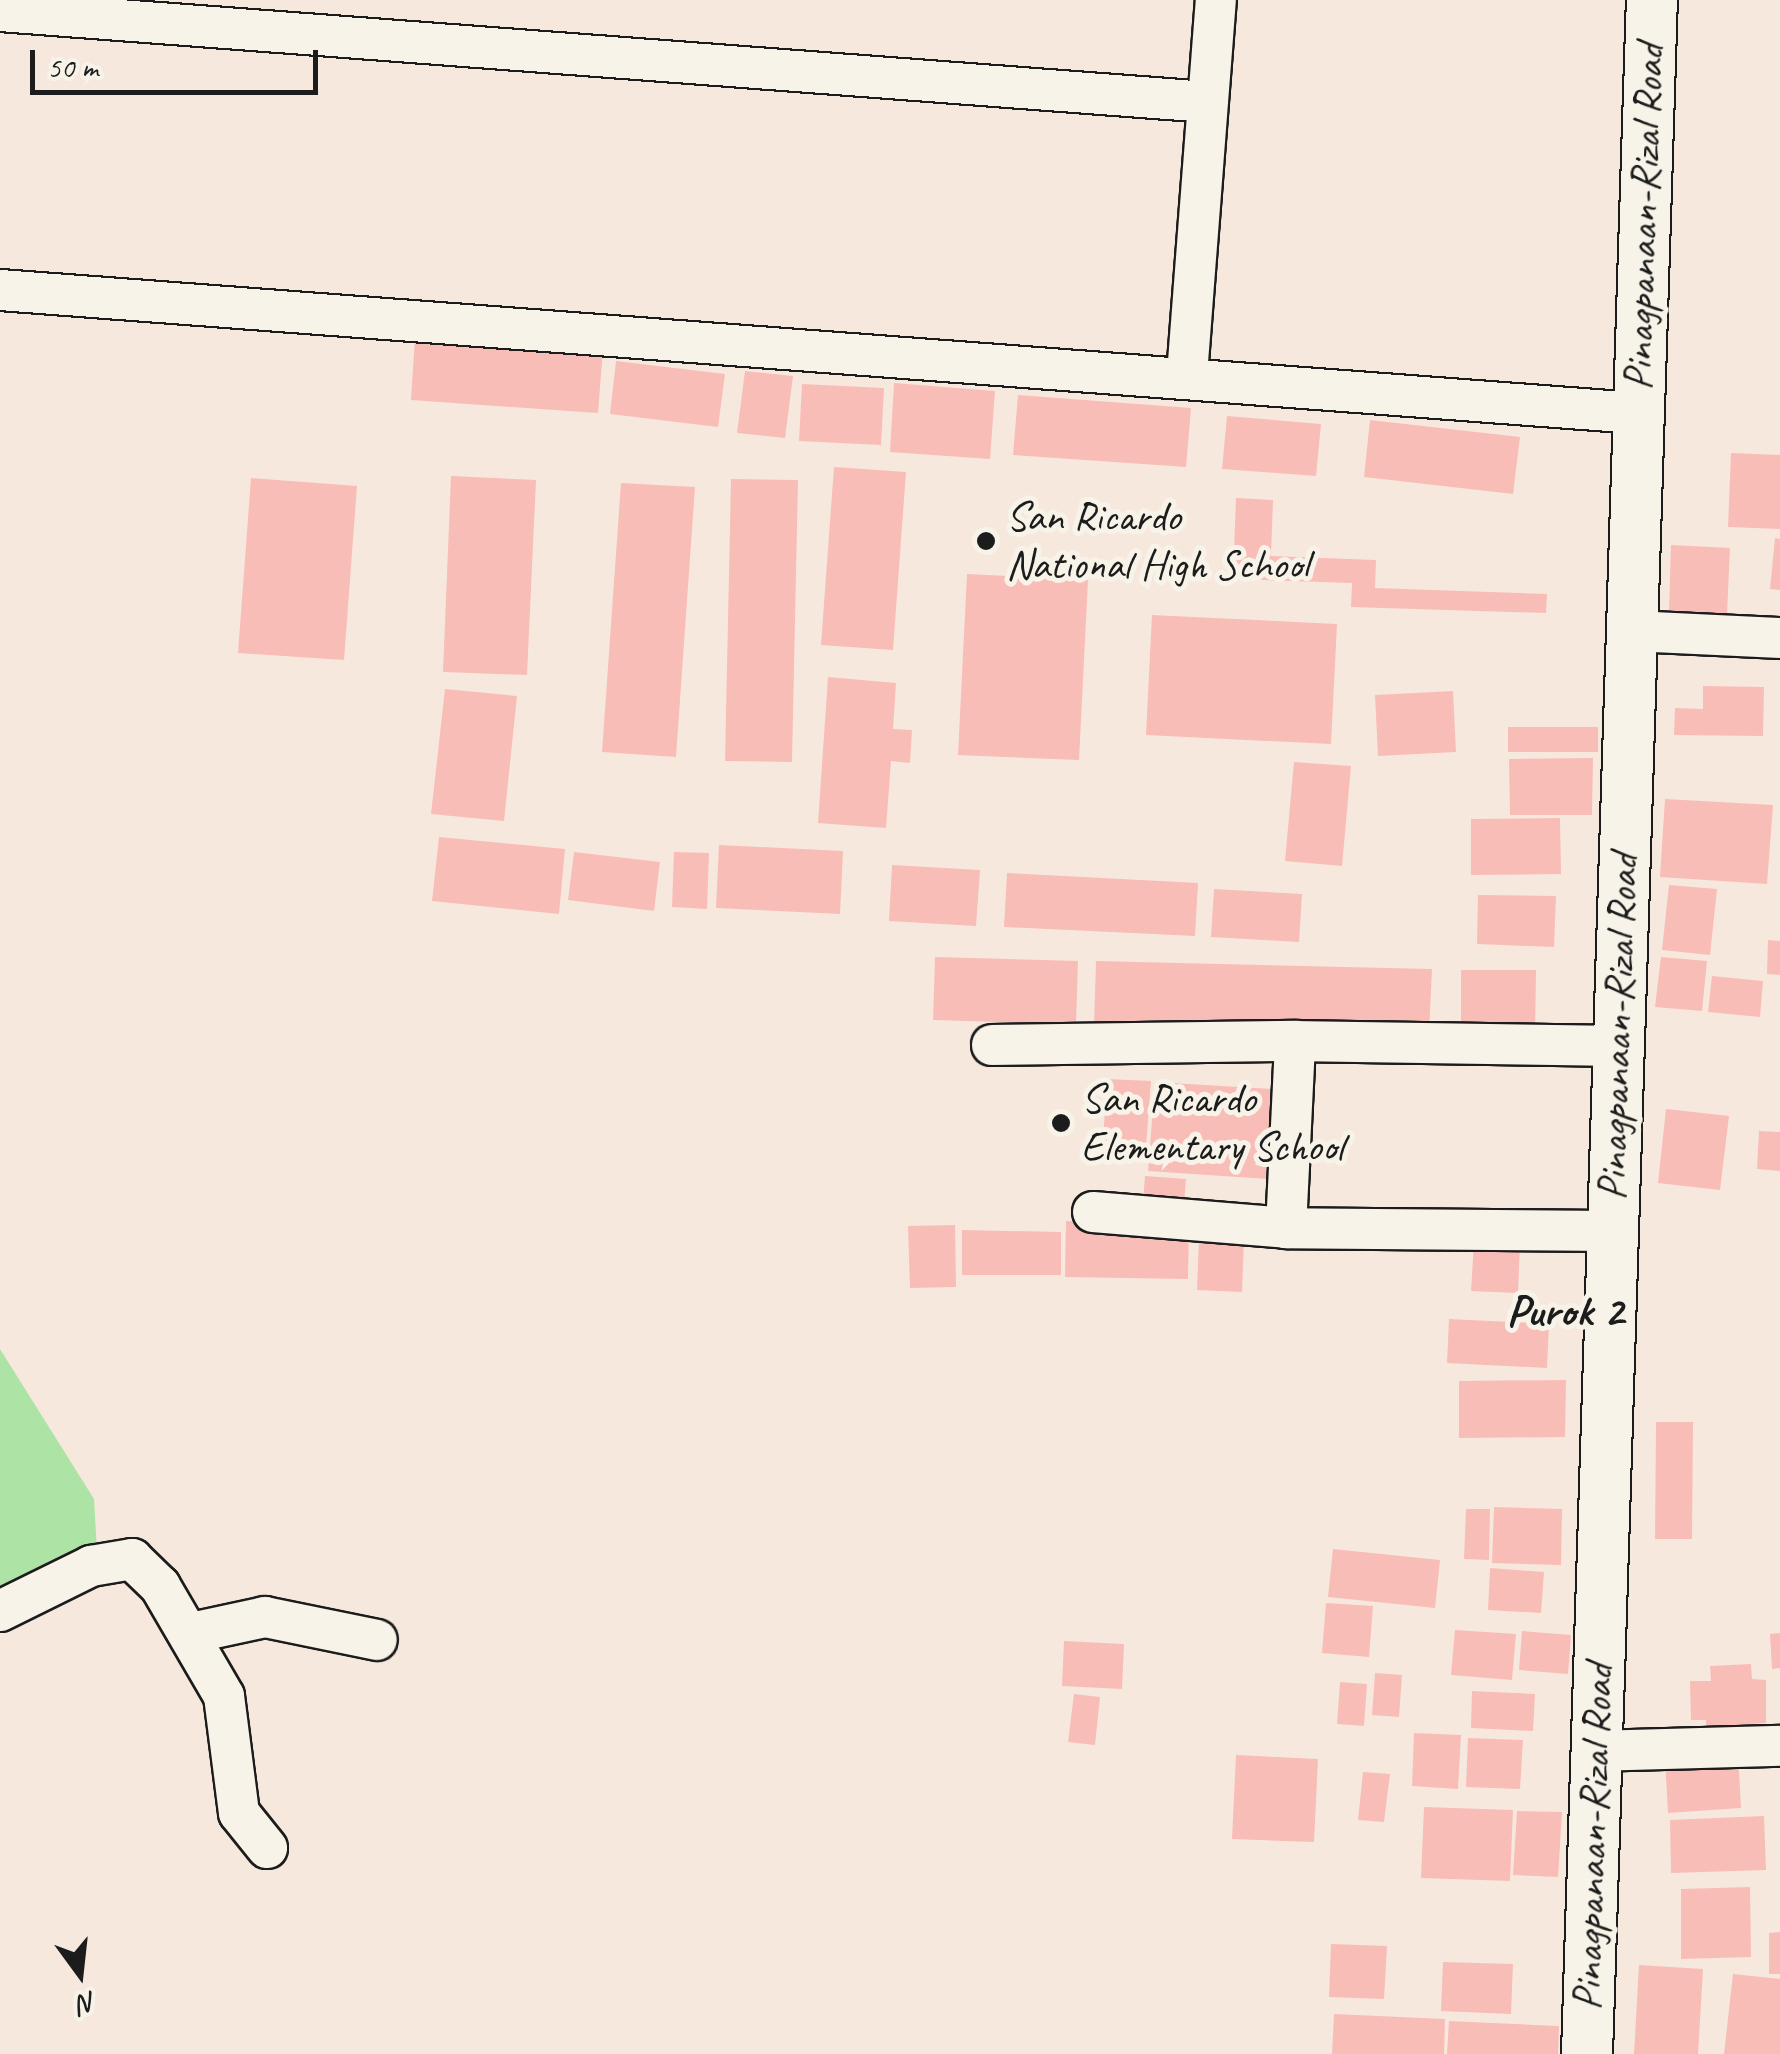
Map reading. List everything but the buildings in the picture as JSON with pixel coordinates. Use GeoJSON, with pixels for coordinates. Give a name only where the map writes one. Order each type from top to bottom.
{"type":"FeatureCollection","features":[{"type":"Feature","properties":{"kind":"main road","name":"Pinagpanaan-Rizal Road"},"geometry":{"type":"LineString","coordinates":[[1587,2054],[1652,0]]}},
{"type":"Feature","properties":{"kind":"street"},"geometry":{"type":"LineString","coordinates":[[1187,375],[1216,0]]}},
{"type":"Feature","properties":{"kind":"street"},"geometry":{"type":"LineString","coordinates":[[0,10],[1208,102]]}},
{"type":"Feature","properties":{"kind":"street"},"geometry":{"type":"LineString","coordinates":[[0,290],[1187,375],[1636,413]]}},
{"type":"Feature","properties":{"kind":"street"},"geometry":{"type":"LineString","coordinates":[[1631,631],[1780,638]]}},
{"type":"Feature","properties":{"kind":"street"},"geometry":{"type":"LineString","coordinates":[[1286,1228],[1295,1041]]}},
{"type":"Feature","properties":{"kind":"street"},"geometry":{"type":"LineString","coordinates":[[992,1045],[1295,1041],[1616,1046]]}},
{"type":"Feature","properties":{"kind":"street"},"geometry":{"type":"LineString","coordinates":[[1094,1212],[1286,1228],[1612,1232]]}},
{"type":"Feature","properties":{"kind":"street"},"geometry":{"type":"LineString","coordinates":[[0,1610],[91,1566],[132,1559],[191,1633],[224,1696],[239,1813],[267,1848]]}},
{"type":"Feature","properties":{"kind":"street"},"geometry":{"type":"LineString","coordinates":[[191,1633],[265,1617],[376,1640]]}},
{"type":"Feature","properties":{"kind":"street"},"geometry":{"type":"LineString","coordinates":[[1596,1751],[1780,1746]]}},
{"type":"Feature","properties":{"kind":"green space"},"geometry":{"type":"Polygon","coordinates":[[[0,1349],[94,1499],[97,1551],[0,1599],[0,1349]]]}},
{"type":"Feature","properties":{"kind":"place","name":"San Ricardo National High School"},"geometry":{"type":"Point","coordinates":[986,541]}},
{"type":"Feature","properties":{"kind":"place","name":"San Ricardo Elementary School"},"geometry":{"type":"Point","coordinates":[1061,1123]}},
{"type":"Feature","properties":{"kind":"district","name":"Purok 2"},"geometry":{"type":"Point","coordinates":[1565,1311]}}]}
